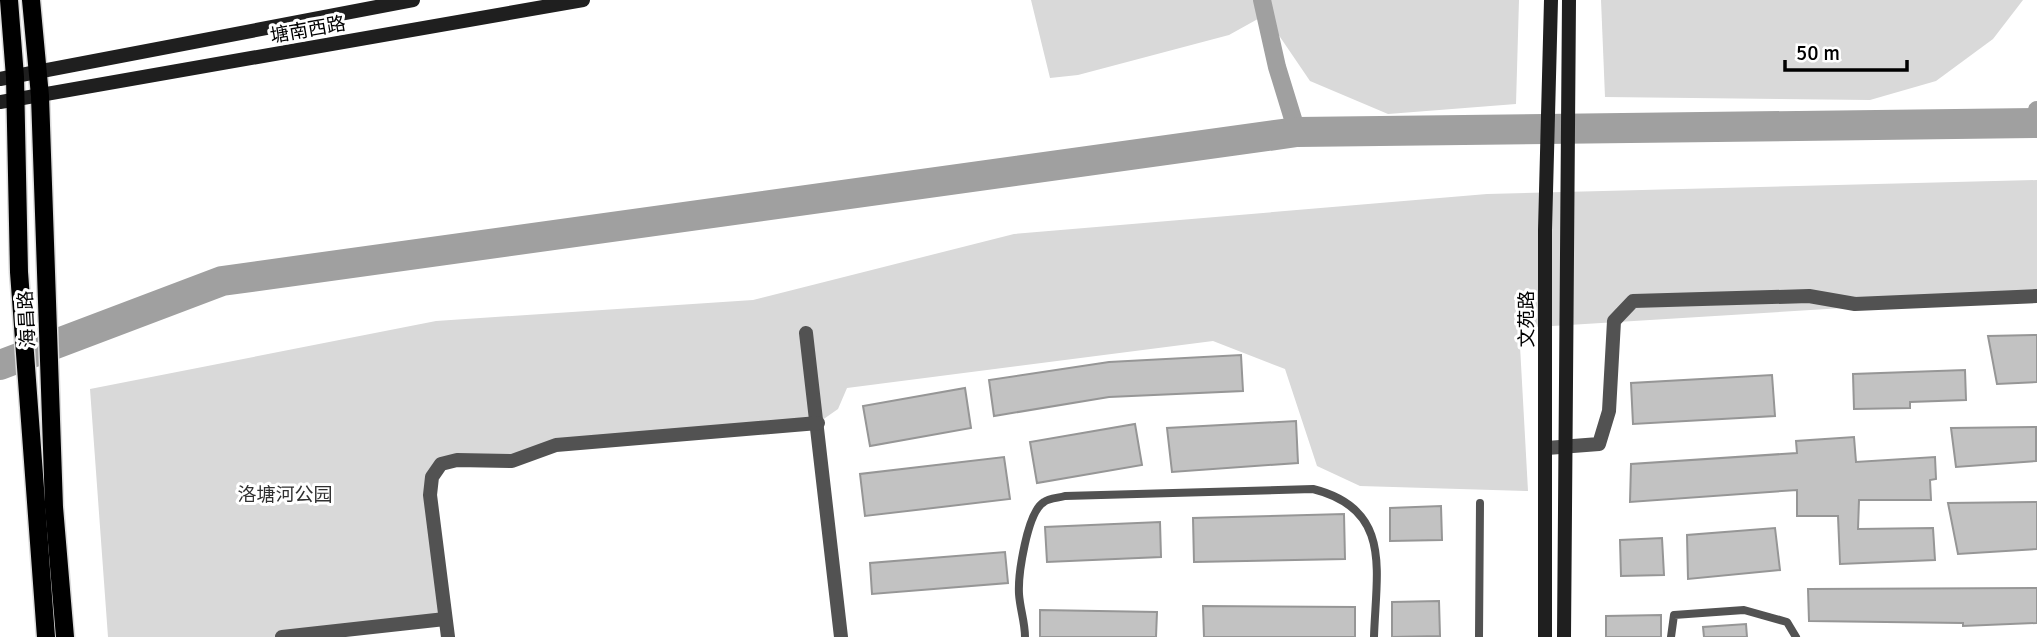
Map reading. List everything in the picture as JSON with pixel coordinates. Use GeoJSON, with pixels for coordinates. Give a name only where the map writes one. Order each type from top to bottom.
{"type":"FeatureCollection","features":[{"type":"Feature","properties":{"kind":"main road","name":"海昌路"},"geometry":{"type":"LineString","coordinates":[[9,0],[7,101],[30,458],[46,637]]}},
{"type":"Feature","properties":{"kind":"main road","name":"海昌路"},"geometry":{"type":"LineString","coordinates":[[31,0],[40,96],[54,507],[65,637]]}},
{"type":"Feature","properties":{"kind":"main road","name":"塘南西路"},"geometry":{"type":"LineString","coordinates":[[7,78],[413,0]]}},
{"type":"Feature","properties":{"kind":"main road","name":"塘南西路"},"geometry":{"type":"LineString","coordinates":[[7,101],[582,0]]}},
{"type":"Feature","properties":{"kind":"main road","name":"文苑路"},"geometry":{"type":"LineString","coordinates":[[1545,637],[1545,230],[1551,0]]}},
{"type":"Feature","properties":{"kind":"main road","name":"文苑路"},"geometry":{"type":"LineString","coordinates":[[1564,637],[1569,0]]}},
{"type":"Feature","properties":{"kind":"street"},"geometry":{"type":"LineString","coordinates":[[1547,448],[1600,444],[1609,411],[1614,321],[1633,301],[1809,296],[1855,304],[2037,296]]}},
{"type":"Feature","properties":{"kind":"street"},"geometry":{"type":"LineString","coordinates":[[806,333],[841,637]]}},
{"type":"Feature","properties":{"kind":"street"},"geometry":{"type":"LineString","coordinates":[[448,637],[430,495],[432,477],[441,464],[457,460],[512,461],[556,445],[818,423]]}},
{"type":"Feature","properties":{"kind":"street"},"geometry":{"type":"LineString","coordinates":[[282,637],[445,619]]}},
{"type":"Feature","properties":{"kind":"lane"},"geometry":{"type":"LineString","coordinates":[[1025,637],[1025,618],[1019,594],[1032,517],[1043,502],[1065,496],[1313,489],[1335,495],[1357,508],[1368,525],[1376,547],[1374,637]]}},
{"type":"Feature","properties":{"kind":"lane"},"geometry":{"type":"LineString","coordinates":[[1479,637],[1480,503]]}},
{"type":"Feature","properties":{"kind":"lane"},"geometry":{"type":"LineString","coordinates":[[1671,637],[1674,615],[1744,610],[1787,622],[1796,637]]}},
{"type":"Feature","properties":{"kind":"green space"},"geometry":{"type":"Polygon","coordinates":[[[1031,0],[1519,0],[1516,104],[1388,114],[1310,81],[1265,15],[1229,35],[1078,75],[1050,78],[1031,0]]]}},
{"type":"Feature","properties":{"kind":"green space"},"geometry":{"type":"Polygon","coordinates":[[[1601,0],[2023,0],[1993,39],[1936,81],[1870,100],[1605,97],[1601,0]]]}},
{"type":"Feature","properties":{"kind":"green space","name":"洛塘河公园"},"geometry":{"type":"Polygon","coordinates":[[[2037,180],[2037,296],[1519,328],[1528,491],[1360,486],[1317,466],[1285,369],[1213,341],[847,388],[838,409],[818,423],[556,445],[512,461],[457,460],[432,477],[445,619],[282,637],[108,637],[90,389],[436,321],[753,300],[1014,234],[1487,194],[2037,180]]]}},
{"type":"Feature","properties":{"kind":"building"},"geometry":{"type":"Polygon","coordinates":[[[2037,335],[2037,382],[1997,384],[1988,336],[2037,335]]]}},
{"type":"Feature","properties":{"kind":"building"},"geometry":{"type":"Polygon","coordinates":[[[1241,355],[1243,391],[1109,397],[994,416],[989,380],[1109,362],[1241,355]]]}},
{"type":"Feature","properties":{"kind":"building"},"geometry":{"type":"Polygon","coordinates":[[[1965,370],[1966,400],[1910,402],[1910,408],[1854,409],[1853,374],[1965,370]]]}},
{"type":"Feature","properties":{"kind":"building"},"geometry":{"type":"Polygon","coordinates":[[[1772,375],[1775,416],[1633,424],[1631,383],[1772,375]]]}},
{"type":"Feature","properties":{"kind":"building"},"geometry":{"type":"Polygon","coordinates":[[[965,388],[971,428],[870,446],[863,406],[965,388]]]}},
{"type":"Feature","properties":{"kind":"building"},"geometry":{"type":"Polygon","coordinates":[[[1296,421],[1298,463],[1172,472],[1167,428],[1296,421]]]}},
{"type":"Feature","properties":{"kind":"building"},"geometry":{"type":"Polygon","coordinates":[[[1135,424],[1142,465],[1037,483],[1030,442],[1135,424]]]}},
{"type":"Feature","properties":{"kind":"building"},"geometry":{"type":"Polygon","coordinates":[[[2036,427],[2036,461],[1956,467],[1951,428],[2036,427]]]}},
{"type":"Feature","properties":{"kind":"building"},"geometry":{"type":"Polygon","coordinates":[[[1854,437],[1856,462],[1935,457],[1936,479],[1930,480],[1931,500],[1859,500],[1858,529],[1933,528],[1935,560],[1840,564],[1838,516],[1797,516],[1797,490],[1630,502],[1631,464],[1797,453],[1796,441],[1854,437]]]}},
{"type":"Feature","properties":{"kind":"building"},"geometry":{"type":"Polygon","coordinates":[[[1004,457],[1010,499],[865,516],[860,474],[1004,457]]]}},
{"type":"Feature","properties":{"kind":"building"},"geometry":{"type":"Polygon","coordinates":[[[2037,502],[2037,549],[1958,554],[1948,503],[2037,502]]]}},
{"type":"Feature","properties":{"kind":"building"},"geometry":{"type":"Polygon","coordinates":[[[1441,506],[1442,540],[1390,541],[1390,508],[1441,506]]]}},
{"type":"Feature","properties":{"kind":"building"},"geometry":{"type":"Polygon","coordinates":[[[1344,514],[1345,559],[1194,562],[1193,518],[1344,514]]]}},
{"type":"Feature","properties":{"kind":"building"},"geometry":{"type":"Polygon","coordinates":[[[1160,522],[1161,557],[1047,562],[1045,527],[1160,522]]]}},
{"type":"Feature","properties":{"kind":"building"},"geometry":{"type":"Polygon","coordinates":[[[1775,528],[1780,570],[1688,579],[1687,535],[1775,528]]]}},
{"type":"Feature","properties":{"kind":"building"},"geometry":{"type":"Polygon","coordinates":[[[1662,538],[1664,575],[1621,576],[1620,540],[1662,538]]]}},
{"type":"Feature","properties":{"kind":"building"},"geometry":{"type":"Polygon","coordinates":[[[1005,552],[1008,583],[872,594],[870,563],[1005,552]]]}},
{"type":"Feature","properties":{"kind":"building"},"geometry":{"type":"Polygon","coordinates":[[[2037,588],[2037,623],[1963,626],[1963,623],[1809,621],[1808,589],[2037,588]]]}},
{"type":"Feature","properties":{"kind":"building"},"geometry":{"type":"Polygon","coordinates":[[[1439,601],[1440,636],[1392,637],[1392,602],[1439,601]]]}},
{"type":"Feature","properties":{"kind":"building"},"geometry":{"type":"Polygon","coordinates":[[[1203,606],[1355,607],[1355,637],[1204,637],[1203,606]]]}},
{"type":"Feature","properties":{"kind":"building"},"geometry":{"type":"Polygon","coordinates":[[[1040,610],[1157,612],[1156,637],[1040,637],[1040,610]]]}},
{"type":"Feature","properties":{"kind":"building"},"geometry":{"type":"Polygon","coordinates":[[[1661,615],[1661,637],[1606,637],[1606,616],[1661,615]]]}},
{"type":"Feature","properties":{"kind":"building"},"geometry":{"type":"Polygon","coordinates":[[[1746,624],[1747,637],[1704,637],[1703,627],[1746,624]]]}},
{"type":"Feature","properties":{"kind":"waterway"},"geometry":{"type":"LineString","coordinates":[[1262,0],[1277,67],[1297,132]]}},
{"type":"Feature","properties":{"kind":"waterway"},"geometry":{"type":"LineString","coordinates":[[2034,123],[2037,110]]}},
{"type":"Feature","properties":{"kind":"waterway"},"geometry":{"type":"LineString","coordinates":[[0,365],[222,281],[1297,132],[2037,123]]}}]}
